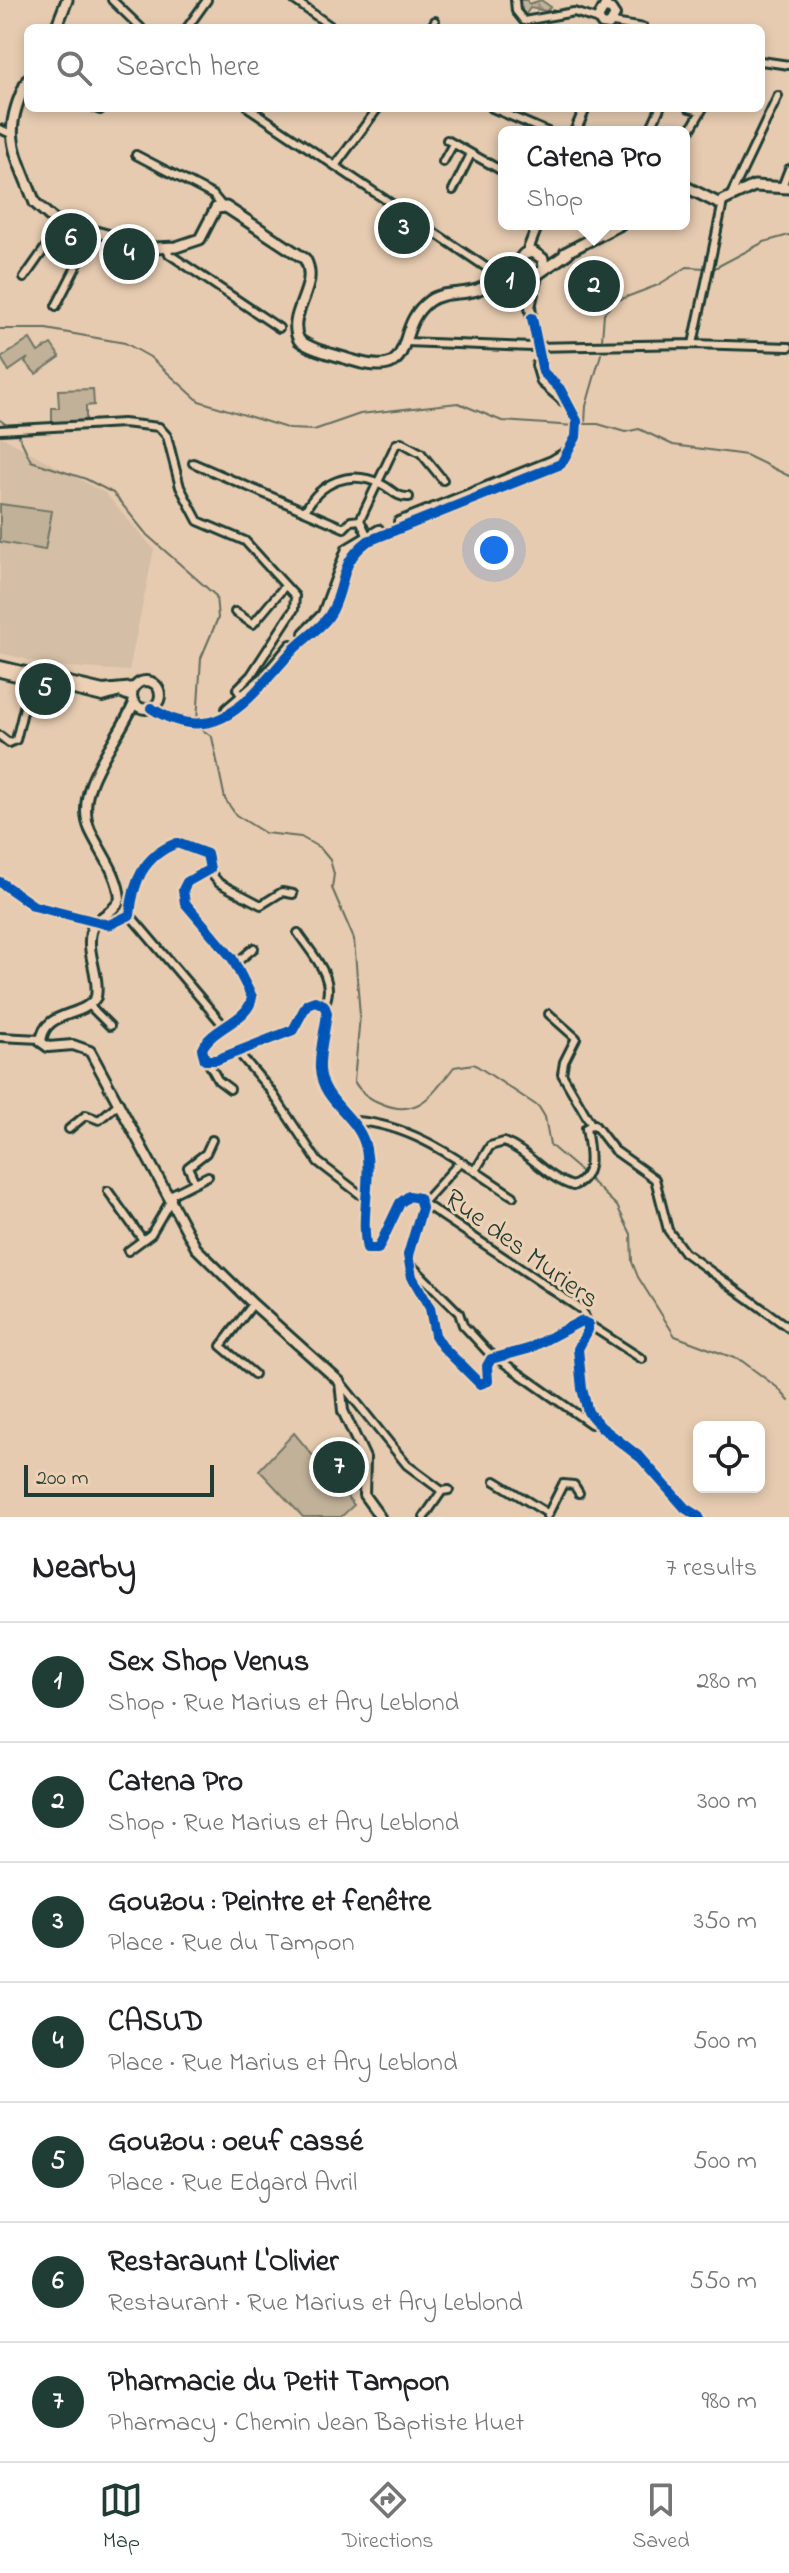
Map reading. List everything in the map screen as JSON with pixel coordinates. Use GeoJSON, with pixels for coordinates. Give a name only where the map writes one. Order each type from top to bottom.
{"type":"FeatureCollection","features":[{"type":"Feature","properties":{"kind":"main road"},"geometry":{"type":"LineString","coordinates":[[58,24],[67,0]]}},
{"type":"Feature","properties":{"kind":"main road"},"geometry":{"type":"LineString","coordinates":[[24,86],[12,107],[11,134],[35,203],[48,218],[167,248],[200,239],[209,228],[213,212],[222,206],[305,259],[310,278],[295,331],[304,344],[382,367],[395,362],[422,308],[430,301],[447,294],[479,290],[516,268],[530,249]]}},
{"type":"Feature","properties":{"kind":"main road"},"geometry":{"type":"LineString","coordinates":[[690,189],[714,202],[727,200],[754,186],[785,187]]}},
{"type":"Feature","properties":{"kind":"main road"},"geometry":{"type":"LineString","coordinates":[[516,268],[538,270],[610,230]]}},
{"type":"Feature","properties":{"kind":"main road"},"geometry":{"type":"LineString","coordinates":[[530,249],[538,270]]}},
{"type":"Feature","properties":{"kind":"street"},"geometry":{"type":"LineString","coordinates":[[112,0],[137,24]]}},
{"type":"Feature","properties":{"kind":"street"},"geometry":{"type":"LineString","coordinates":[[190,24],[207,0]]}},
{"type":"Feature","properties":{"kind":"street"},"geometry":{"type":"LineString","coordinates":[[294,0],[326,24]]}},
{"type":"Feature","properties":{"kind":"street"},"geometry":{"type":"LineString","coordinates":[[515,0],[518,15],[528,22],[564,13],[607,16],[630,24]]}},
{"type":"Feature","properties":{"kind":"street"},"geometry":{"type":"LineString","coordinates":[[765,62],[789,65]]}},
{"type":"Feature","properties":{"kind":"street"},"geometry":{"type":"LineString","coordinates":[[693,344],[727,200],[778,96]]}},
{"type":"Feature","properties":{"kind":"street"},"geometry":{"type":"LineString","coordinates":[[255,112],[499,276]]}},
{"type":"Feature","properties":{"kind":"street"},"geometry":{"type":"LineString","coordinates":[[335,166],[375,112]]}},
{"type":"Feature","properties":{"kind":"street"},"geometry":{"type":"LineString","coordinates":[[501,112],[534,126]]}},
{"type":"Feature","properties":{"kind":"street"},"geometry":{"type":"LineString","coordinates":[[690,130],[700,112]]}},
{"type":"Feature","properties":{"kind":"street"},"geometry":{"type":"LineString","coordinates":[[0,129],[11,134]]}},
{"type":"Feature","properties":{"kind":"street"},"geometry":{"type":"LineString","coordinates":[[443,162],[450,142],[498,169]]}},
{"type":"Feature","properties":{"kind":"street"},"geometry":{"type":"LineString","coordinates":[[453,190],[471,154]]}},
{"type":"Feature","properties":{"kind":"street"},"geometry":{"type":"LineString","coordinates":[[136,155],[213,195],[222,206]]}},
{"type":"Feature","properties":{"kind":"street"},"geometry":{"type":"LineString","coordinates":[[785,187],[789,169]]}},
{"type":"Feature","properties":{"kind":"street"},"geometry":{"type":"LineString","coordinates":[[24,278],[62,224]]}},
{"type":"Feature","properties":{"kind":"street"},"geometry":{"type":"LineString","coordinates":[[56,306],[95,230]]}},
{"type":"Feature","properties":{"kind":"street"},"geometry":{"type":"LineString","coordinates":[[530,249],[536,230]]}},
{"type":"Feature","properties":{"kind":"street"},"geometry":{"type":"LineString","coordinates":[[167,248],[169,254],[279,328]]}},
{"type":"Feature","properties":{"kind":"street"},"geometry":{"type":"LineString","coordinates":[[0,666],[103,697],[120,692],[179,724],[207,723],[243,698],[323,614],[339,563],[362,541],[552,461],[573,445],[578,429],[571,407],[543,372],[532,318],[538,270]]}},
{"type":"Feature","properties":{"kind":"street"},"geometry":{"type":"LineString","coordinates":[[406,342],[538,347],[693,344],[789,347]]}},
{"type":"Feature","properties":{"kind":"street"},"geometry":{"type":"LineString","coordinates":[[0,430],[151,424],[167,436],[186,500],[198,521],[235,536],[255,550],[295,596],[296,605],[251,675],[237,689],[243,698]]}},
{"type":"Feature","properties":{"kind":"street"},"geometry":{"type":"LineString","coordinates":[[362,541],[360,520],[393,445],[401,442],[421,453],[443,480]]}},
{"type":"Feature","properties":{"kind":"street"},"geometry":{"type":"LineString","coordinates":[[193,463],[344,528],[362,541]]}},
{"type":"Feature","properties":{"kind":"street"},"geometry":{"type":"LineString","coordinates":[[305,511],[320,489],[337,479],[355,477],[377,482],[398,496],[409,497]]}},
{"type":"Feature","properties":{"kind":"street"},"geometry":{"type":"LineString","coordinates":[[344,528],[351,521],[360,520]]}},
{"type":"Feature","properties":{"kind":"street"},"geometry":{"type":"LineString","coordinates":[[235,612],[249,623],[256,623],[284,587]]}},
{"type":"Feature","properties":{"kind":"street"},"geometry":{"type":"LineString","coordinates":[[0,672],[103,690],[135,687],[142,682],[152,683],[170,714],[190,725]]}},
{"type":"Feature","properties":{"kind":"street"},"geometry":{"type":"LineString","coordinates":[[0,736],[9,743],[20,733],[32,678]]}},
{"type":"Feature","properties":{"kind":"street"},"geometry":{"type":"LineString","coordinates":[[135,687],[140,704]]}},
{"type":"Feature","properties":{"kind":"street"},"geometry":{"type":"LineString","coordinates":[[40,1039],[54,1019],[89,1005],[97,990],[90,942],[96,922],[114,910],[120,892],[89,828],[85,808],[97,773],[128,719],[140,704],[159,699]]}},
{"type":"Feature","properties":{"kind":"street"},"geometry":{"type":"LineString","coordinates":[[224,1026],[130,915],[134,882],[141,871],[167,847],[177,843],[203,851],[210,858],[209,871],[219,883],[261,905],[282,892],[293,894]]}},
{"type":"Feature","properties":{"kind":"street"},"geometry":{"type":"LineString","coordinates":[[209,871],[187,882],[183,890],[185,903],[236,963],[250,988],[252,1003],[246,1012],[206,1040],[202,1049],[218,1080],[230,1089]]}},
{"type":"Feature","properties":{"kind":"street"},"geometry":{"type":"LineString","coordinates":[[0,882],[28,904],[96,922],[116,924],[130,915]]}},
{"type":"Feature","properties":{"kind":"street"},"geometry":{"type":"LineString","coordinates":[[298,933],[327,978],[329,995],[324,1005]]}},
{"type":"Feature","properties":{"kind":"street"},"geometry":{"type":"LineString","coordinates":[[236,963],[254,948]]}},
{"type":"Feature","properties":{"kind":"street"},"geometry":{"type":"LineString","coordinates":[[208,1062],[293,1030],[307,1004],[315,1001],[324,1005],[327,1013],[320,1069],[324,1085],[332,1099],[356,1121],[367,1149],[366,1245],[373,1251],[378,1249],[404,1199],[414,1197],[423,1203],[412,1237],[409,1263],[412,1277],[430,1308],[435,1335],[442,1346],[482,1385],[488,1381],[488,1363],[528,1349],[581,1321],[588,1324],[578,1349],[585,1402],[595,1422],[641,1458],[685,1508],[699,1517]]}},
{"type":"Feature","properties":{"kind":"street"},"geometry":{"type":"LineString","coordinates":[[89,1005],[110,1026]]}},
{"type":"Feature","properties":{"kind":"street"},"geometry":{"type":"LineString","coordinates":[[549,1014],[576,1038],[564,1062],[562,1074],[591,1124],[614,1150],[655,1179],[668,1230],[684,1252],[789,1328]]}},
{"type":"Feature","properties":{"kind":"street"},"geometry":{"type":"LineString","coordinates":[[0,1037],[40,1039],[48,1047],[73,1045],[90,1051],[171,1196],[196,1248],[340,1382],[407,1465],[445,1491],[424,1517]]}},
{"type":"Feature","properties":{"kind":"street"},"geometry":{"type":"LineString","coordinates":[[238,1052],[271,1091],[318,1162],[365,1198]]}},
{"type":"Feature","properties":{"kind":"street"},"geometry":{"type":"LineString","coordinates":[[69,1129],[86,1115],[99,1120],[120,1102]]}},
{"type":"Feature","properties":{"kind":"street","name":"Rue des Muriers"},"geometry":{"type":"LineString","coordinates":[[356,1121],[404,1129],[513,1196]]}},
{"type":"Feature","properties":{"kind":"street","name":"Rue des Muriers"},"geometry":{"type":"LineString","coordinates":[[475,1171],[490,1146],[504,1142],[526,1154],[557,1181],[573,1186],[586,1176],[590,1161],[586,1128],[591,1124]]}},
{"type":"Feature","properties":{"kind":"street"},"geometry":{"type":"LineString","coordinates":[[195,1182],[188,1167],[206,1153],[212,1140]]}},
{"type":"Feature","properties":{"kind":"street","name":"Rue des Muriers"},"geometry":{"type":"LineString","coordinates":[[460,1162],[423,1203],[582,1310],[588,1324],[642,1359]]}},
{"type":"Feature","properties":{"kind":"street"},"geometry":{"type":"LineString","coordinates":[[128,1251],[153,1230],[171,1196],[208,1176]]}},
{"type":"Feature","properties":{"kind":"street"},"geometry":{"type":"LineString","coordinates":[[108,1191],[143,1240]]}},
{"type":"Feature","properties":{"kind":"street"},"geometry":{"type":"LineString","coordinates":[[409,1263],[459,1313],[471,1335],[497,1358],[591,1424],[595,1422]]}},
{"type":"Feature","properties":{"kind":"street"},"geometry":{"type":"LineString","coordinates":[[253,1304],[221,1346],[254,1374]]}},
{"type":"Feature","properties":{"kind":"street"},"geometry":{"type":"LineString","coordinates":[[340,1382],[343,1411],[365,1458],[364,1495],[380,1517]]}},
{"type":"Feature","properties":{"kind":"street"},"geometry":{"type":"LineString","coordinates":[[495,1481],[547,1515],[563,1484],[574,1485],[579,1493]]}},
{"type":"Feature","properties":{"kind":"shaded area"},"geometry":{"type":"Polygon","coordinates":[[[0,436],[105,493],[154,549],[129,671],[54,666],[0,653],[0,436]]]}},
{"type":"Feature","properties":{"kind":"green space"},"geometry":{"type":"Polygon","coordinates":[[[513,0],[527,0],[529,4],[541,0],[551,7],[546,11],[530,8],[522,20],[522,9],[519,12],[513,0]]]}},
{"type":"Feature","properties":{"kind":"green space"},"geometry":{"type":"Polygon","coordinates":[[[30,339],[38,352],[51,344],[60,357],[36,374],[25,362],[28,358],[9,371],[1,358],[30,339]]]}},
{"type":"Feature","properties":{"kind":"green space"},"geometry":{"type":"Polygon","coordinates":[[[93,389],[94,405],[86,406],[86,423],[52,424],[52,408],[59,408],[58,390],[93,389]]]}},
{"type":"Feature","properties":{"kind":"green space"},"geometry":{"type":"Polygon","coordinates":[[[0,504],[52,511],[45,550],[0,542],[0,504]]]}},
{"type":"Feature","properties":{"kind":"green space"},"geometry":{"type":"Polygon","coordinates":[[[294,1433],[354,1505],[341,1517],[303,1517],[259,1470],[294,1433]]]}},
{"type":"Feature","properties":{"kind":"waterway"},"geometry":{"type":"LineString","coordinates":[[713,269],[764,242],[789,235]]}},
{"type":"Feature","properties":{"kind":"waterway"},"geometry":{"type":"LineString","coordinates":[[602,340],[604,313],[616,301],[658,285],[687,267],[705,268]]}},
{"type":"Feature","properties":{"kind":"waterway"},"geometry":{"type":"LineString","coordinates":[[0,329],[46,329],[125,343],[150,357],[199,401],[290,429],[314,430],[360,414],[458,403],[502,421],[575,426]]}},
{"type":"Feature","properties":{"kind":"waterway"},"geometry":{"type":"LineString","coordinates":[[585,423],[586,406],[601,354]]}},
{"type":"Feature","properties":{"kind":"waterway"},"geometry":{"type":"LineString","coordinates":[[0,420],[8,426]]}},
{"type":"Feature","properties":{"kind":"waterway"},"geometry":{"type":"LineString","coordinates":[[581,424],[598,424],[625,432],[639,429],[673,445],[746,455],[789,476]]}},
{"type":"Feature","properties":{"kind":"waterway"},"geometry":{"type":"LineString","coordinates":[[17,432],[31,461],[86,479],[113,493],[147,535],[216,596],[218,618],[201,658],[197,721]]}},
{"type":"Feature","properties":{"kind":"waterway"},"geometry":{"type":"LineString","coordinates":[[199,727],[212,737],[225,799],[236,815],[265,833],[301,837],[320,848],[330,860],[334,874],[332,888],[354,939],[360,1016],[354,1081],[359,1089],[379,1102],[406,1108],[432,1094],[454,1067],[474,1064],[539,1107],[545,1117],[550,1145],[584,1174]]}},
{"type":"Feature","properties":{"kind":"waterway"},"geometry":{"type":"LineString","coordinates":[[589,1179],[617,1206],[631,1234],[632,1262],[638,1277],[675,1336],[742,1361],[778,1388],[789,1401]]}},
{"type":"Feature","properties":{"kind":"cycle path"},"geometry":{"type":"LineString","coordinates":[[151,708],[175,720],[196,724],[232,712],[326,620],[352,557],[368,541],[561,464],[576,437],[577,421],[560,389],[543,372],[532,318]]}},
{"type":"Feature","properties":{"kind":"cycle path"},"geometry":{"type":"LineString","coordinates":[[0,882],[34,906],[109,925],[130,915],[137,881],[148,863],[165,848],[177,843],[207,854],[210,869],[187,882],[183,890],[185,903],[232,958],[252,997],[244,1012],[207,1041],[202,1049],[205,1060],[216,1060],[293,1030],[307,1004],[315,1001],[324,1005],[327,1013],[320,1056],[322,1081],[334,1101],[357,1127],[366,1149],[367,1249],[378,1249],[400,1203],[409,1196],[419,1198],[422,1208],[408,1255],[412,1277],[430,1308],[435,1335],[480,1384],[488,1381],[487,1366],[491,1359],[528,1349],[581,1321],[588,1324],[578,1349],[588,1412],[601,1427],[641,1458],[685,1508],[699,1517]]}},
{"type":"Feature","properties":{"kind":"place","name":"Gouzou : Peintre et fenêtre"},"geometry":{"type":"Point","coordinates":[404,228]}},
{"type":"Feature","properties":{"kind":"place","name":"Restaraunt L'Olivier"},"geometry":{"type":"Point","coordinates":[71,239]}},
{"type":"Feature","properties":{"kind":"place","name":"CASUD"},"geometry":{"type":"Point","coordinates":[129,254]}},
{"type":"Feature","properties":{"kind":"place","name":"Sex Shop Venus"},"geometry":{"type":"Point","coordinates":[510,282]}},
{"type":"Feature","properties":{"kind":"place","name":"Catena Pro"},"geometry":{"type":"Point","coordinates":[594,286]}},
{"type":"Feature","properties":{"kind":"place","name":"Gouzou : oeuf cassé"},"geometry":{"type":"Point","coordinates":[45,689]}},
{"type":"Feature","properties":{"kind":"place","name":"Pharmacie du Petit Tampon"},"geometry":{"type":"Point","coordinates":[339,1467]}}]}
